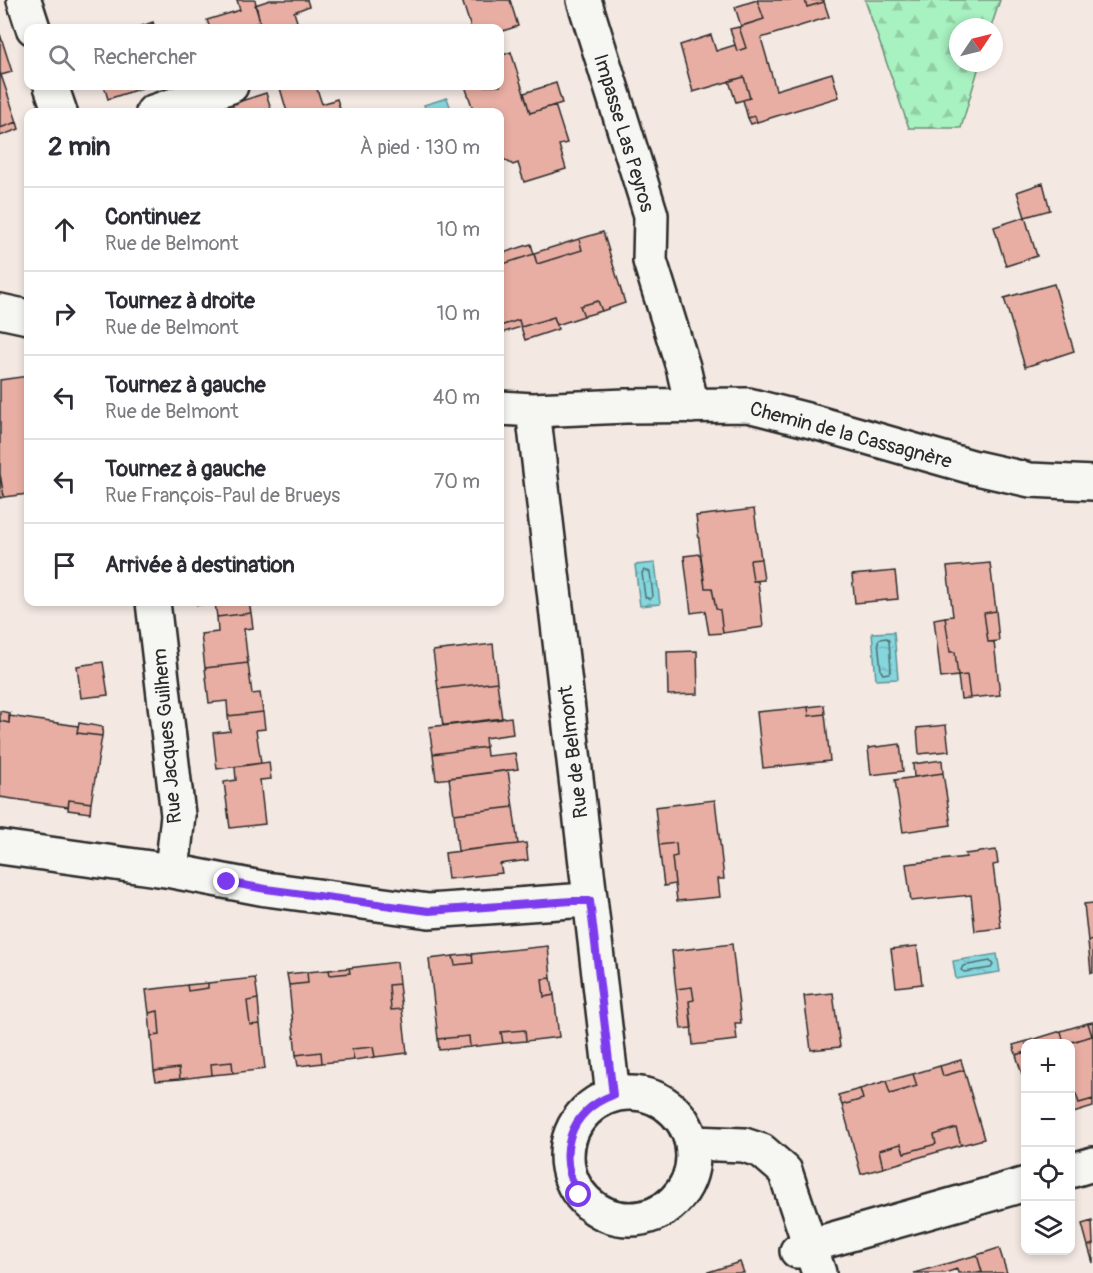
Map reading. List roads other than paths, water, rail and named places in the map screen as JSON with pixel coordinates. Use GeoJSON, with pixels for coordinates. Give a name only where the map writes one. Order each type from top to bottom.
{"type":"FeatureCollection","features":[{"type":"Feature","properties":{"kind":"street"},"geometry":{"type":"LineString","coordinates":[[24,0],[32,24]]}},
{"type":"Feature","properties":{"kind":"street","name":"Impasse Las Peyros"},"geometry":{"type":"LineString","coordinates":[[584,0],[651,215],[650,261],[683,368],[692,406]]}},
{"type":"Feature","properties":{"kind":"street"},"geometry":{"type":"LineString","coordinates":[[52,90],[59,108]]}},
{"type":"Feature","properties":{"kind":"street"},"geometry":{"type":"LineString","coordinates":[[165,108],[219,90]]}},
{"type":"Feature","properties":{"kind":"street"},"geometry":{"type":"LineString","coordinates":[[0,311],[24,316]]}},
{"type":"Feature","properties":{"kind":"street","name":"Chemin de la Cassagnère"},"geometry":{"type":"LineString","coordinates":[[504,408],[533,410],[626,406],[748,405],[972,467],[1030,480],[1093,483]]}},
{"type":"Feature","properties":{"kind":"street","name":"Rue de Belmont"},"geometry":{"type":"LineString","coordinates":[[533,410],[613,1095]]}},
{"type":"Feature","properties":{"kind":"street","name":"Rue Jacques Guilhem"},"geometry":{"type":"LineString","coordinates":[[153,606],[178,815],[172,871]]}},
{"type":"Feature","properties":{"kind":"street"},"geometry":{"type":"LineString","coordinates":[[0,847],[172,871],[266,889],[429,911],[590,901]]}},
{"type":"Feature","properties":{"kind":"street"},"geometry":{"type":"LineString","coordinates":[[630,1092],[651,1096],[662,1101],[686,1125],[693,1143],[691,1173],[685,1188],[676,1200],[663,1210],[642,1219],[619,1219],[608,1216],[579,1195],[571,1181],[566,1154],[568,1139],[582,1114],[601,1099],[613,1095],[630,1092]]}},
{"type":"Feature","properties":{"kind":"street"},"geometry":{"type":"LineString","coordinates":[[693,1143],[744,1145],[762,1151],[785,1171],[809,1256],[1021,1186]]}},
{"type":"Feature","properties":{"kind":"street"},"geometry":{"type":"LineString","coordinates":[[1075,1170],[1093,1164]]}},
{"type":"Feature","properties":{"kind":"water"},"geometry":{"type":"Polygon","coordinates":[[[447,98],[451,108],[425,108],[424,105],[447,98]]]}},
{"type":"Feature","properties":{"kind":"water"},"geometry":{"type":"Polygon","coordinates":[[[655,563],[660,604],[640,606],[635,565],[655,563]]]}},
{"type":"Feature","properties":{"kind":"water"},"geometry":{"type":"Polygon","coordinates":[[[894,632],[898,679],[876,680],[872,633],[894,632]]]}},
{"type":"Feature","properties":{"kind":"water"},"geometry":{"type":"Polygon","coordinates":[[[997,954],[1000,972],[956,979],[953,961],[997,954]]]}}]}
